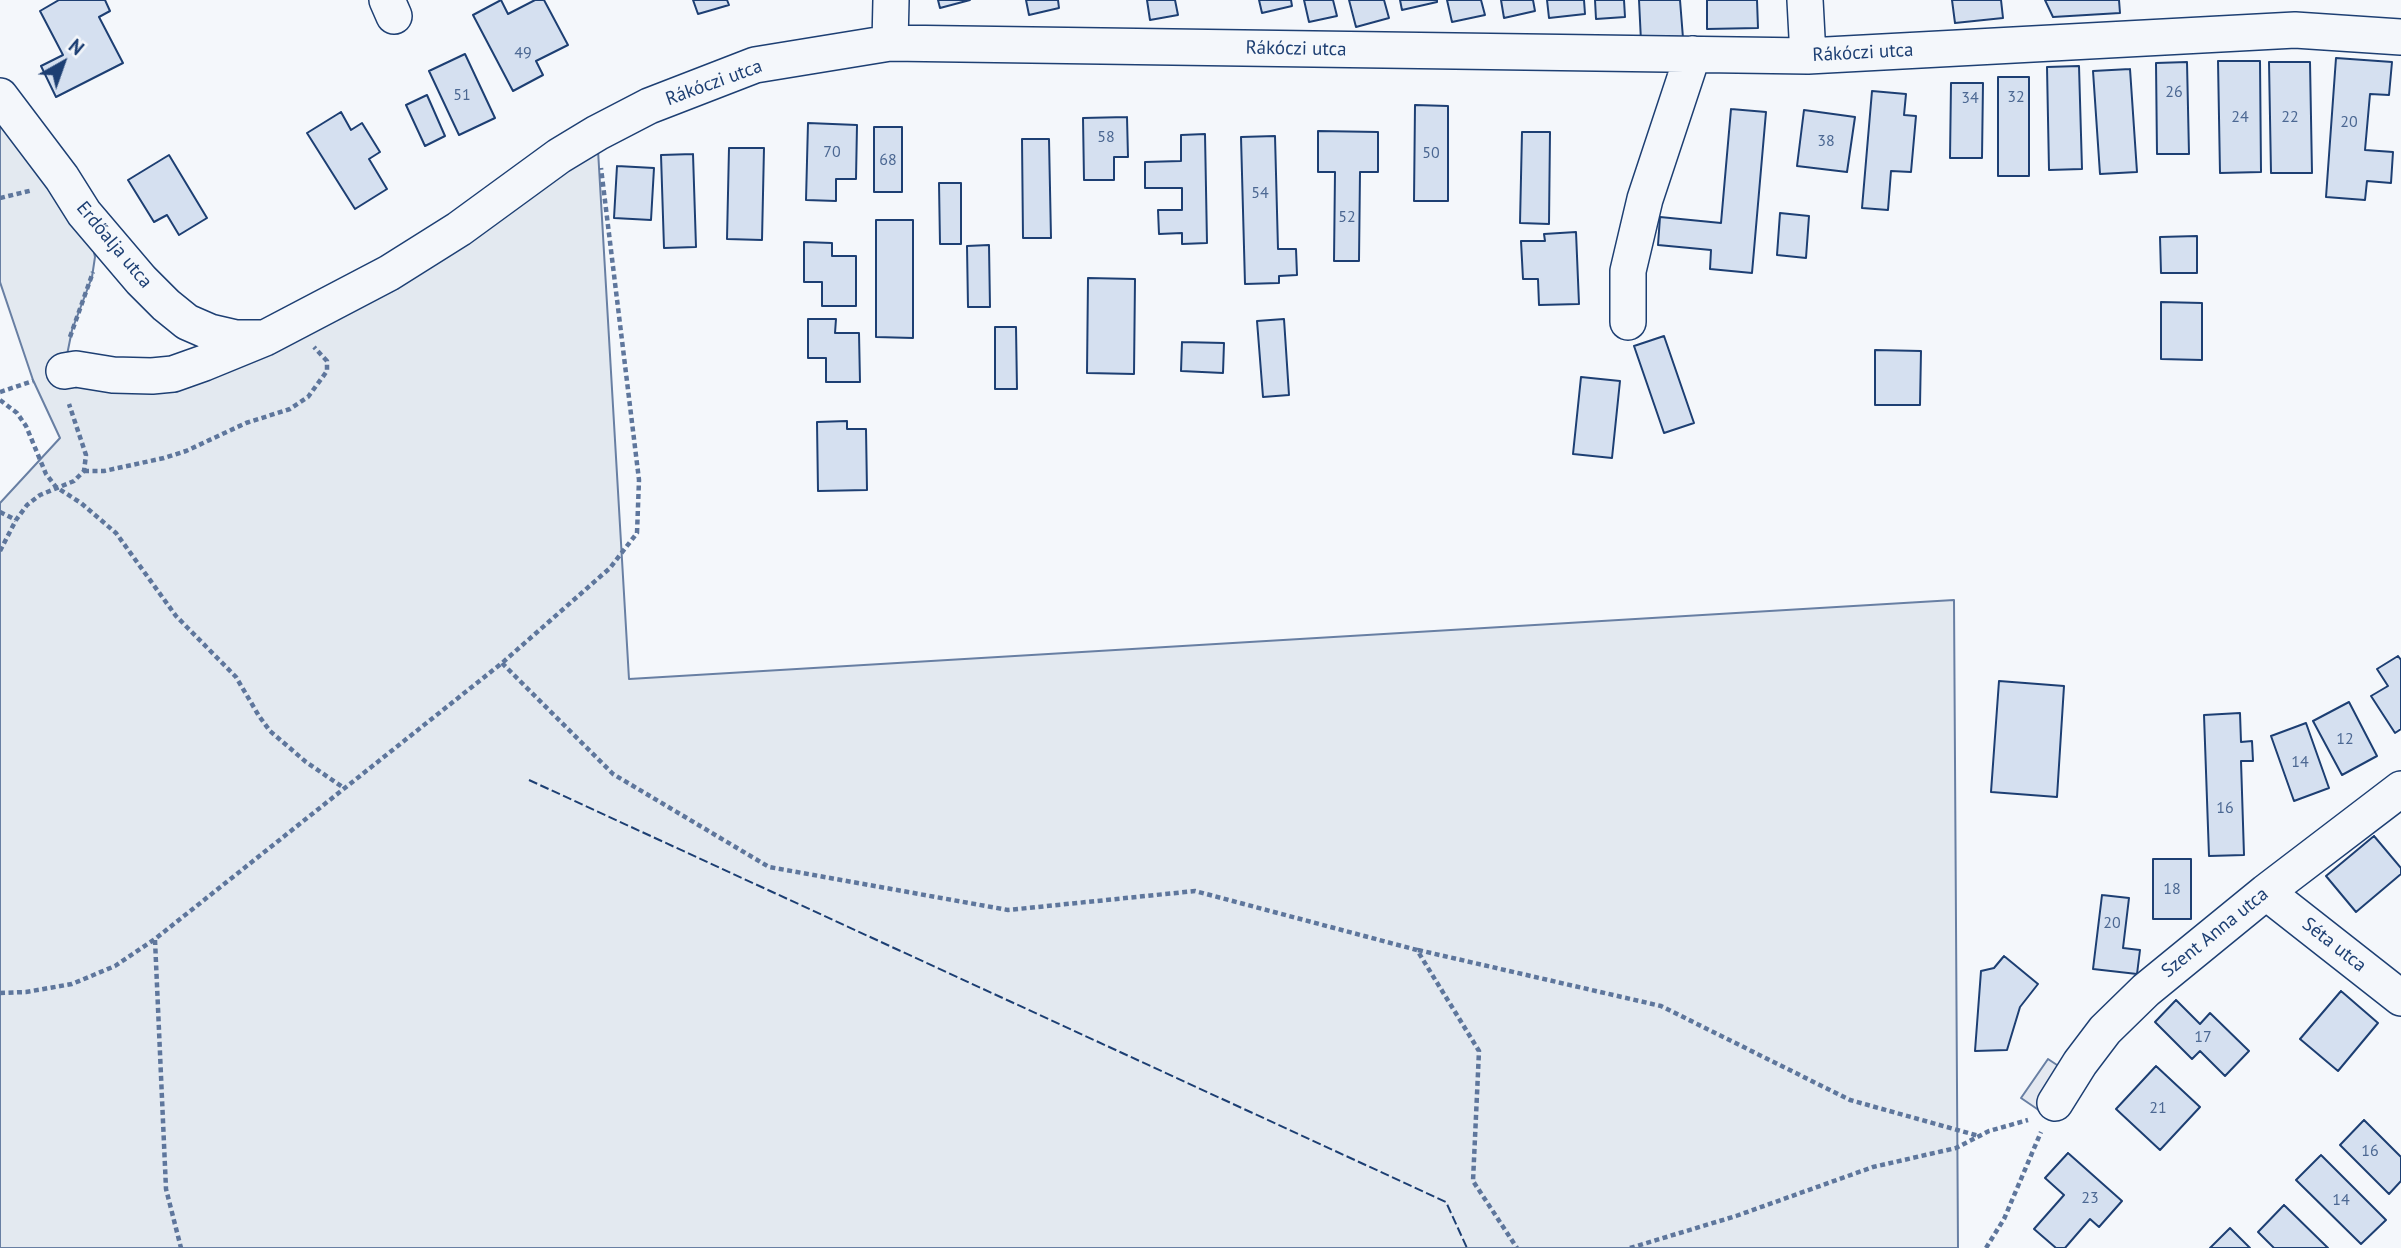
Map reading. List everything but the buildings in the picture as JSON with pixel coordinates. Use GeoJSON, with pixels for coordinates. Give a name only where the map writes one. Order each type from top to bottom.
{"type":"FeatureCollection","features":[{"type":"Feature","properties":{"kind":"street"},"geometry":{"type":"LineString","coordinates":[[890,43],[891,0]]}},
{"type":"Feature","properties":{"kind":"street"},"geometry":{"type":"LineString","coordinates":[[1805,0],[1808,56]]}},
{"type":"Feature","properties":{"kind":"street","name":"Rákóczi utca"},"geometry":{"type":"LineString","coordinates":[[64,371],[88,370],[132,377],[173,374],[265,338],[388,273],[447,236],[559,156],[649,106],[755,65],[890,43],[1808,56],[2302,15],[2401,37]]}},
{"type":"Feature","properties":{"kind":"street"},"geometry":{"type":"LineString","coordinates":[[1628,322],[1628,271],[1645,199],[1693,54]]}},
{"type":"Feature","properties":{"kind":"street","name":"Erdőalja utca"},"geometry":{"type":"LineString","coordinates":[[0,96],[62,178],[84,214],[166,305],[187,322],[210,332],[236,338],[265,338]]}},
{"type":"Feature","properties":{"kind":"street","name":"Szent Anna utca"},"geometry":{"type":"LineString","coordinates":[[2055,1103],[2105,1030],[2146,990],[2266,892],[2401,789]]}},
{"type":"Feature","properties":{"kind":"street","name":"Séta utca"},"geometry":{"type":"LineString","coordinates":[[2266,892],[2401,998]]}},
{"type":"Feature","properties":{"kind":"path"},"geometry":{"type":"LineString","coordinates":[[0,993],[26,992],[72,984],[115,966],[155,939],[502,663],[610,568],[637,533],[639,480],[597,133]]}},
{"type":"Feature","properties":{"kind":"path"},"geometry":{"type":"LineString","coordinates":[[0,551],[27,505],[56,487],[74,481],[84,471],[86,456],[74,421],[64,371],[72,330],[92,277],[93,267]]}},
{"type":"Feature","properties":{"kind":"path"},"geometry":{"type":"LineString","coordinates":[[84,471],[104,471],[186,451],[246,423],[285,411],[305,399],[324,375],[328,365],[326,358],[310,342],[299,321]]}},
{"type":"Feature","properties":{"kind":"path"},"geometry":{"type":"LineString","coordinates":[[0,400],[17,413],[26,426],[46,474],[56,487],[81,503],[116,533],[176,616],[236,677],[258,716],[271,731],[306,762],[344,788]]}},
{"type":"Feature","properties":{"kind":"path"},"geometry":{"type":"LineString","coordinates":[[0,512],[16,520]]}},
{"type":"Feature","properties":{"kind":"path"},"geometry":{"type":"LineString","coordinates":[[502,663],[613,774],[769,867],[1008,910],[1195,891],[1417,950],[1661,1006],[1850,1100],[1979,1136]]}},
{"type":"Feature","properties":{"kind":"path"},"geometry":{"type":"LineString","coordinates":[[155,939],[166,1189],[181,1248]]}},
{"type":"Feature","properties":{"kind":"path"},"geometry":{"type":"LineString","coordinates":[[1417,950],[1479,1051],[1473,1181],[1517,1248]]}},
{"type":"Feature","properties":{"kind":"path"},"geometry":{"type":"LineString","coordinates":[[1630,1248],[1736,1216],[1873,1167],[1956,1148],[2001,1127],[2028,1120],[2055,1103]]}},
{"type":"Feature","properties":{"kind":"path"},"geometry":{"type":"LineString","coordinates":[[1986,1248],[2004,1219],[2055,1103]]}},
{"type":"Feature","properties":{"kind":"shaded area"},"geometry":{"type":"Polygon","coordinates":[[[0,96],[91,238],[95,257],[92,277],[72,330],[64,370],[204,363],[597,133],[629,679],[1954,600],[1958,1248],[0,1248],[0,503],[60,438],[33,380],[0,282],[0,96]]]}},
{"type":"Feature","properties":{"kind":"shaded area"},"geometry":{"type":"Polygon","coordinates":[[[2048,1059],[2072,1075],[2043,1113],[2021,1098],[2048,1059]]]}},
{"type":"Feature","properties":{"kind":"fence"},"geometry":{"type":"LineString","coordinates":[[529,780],[1446,1202],[1467,1248]]}}]}
